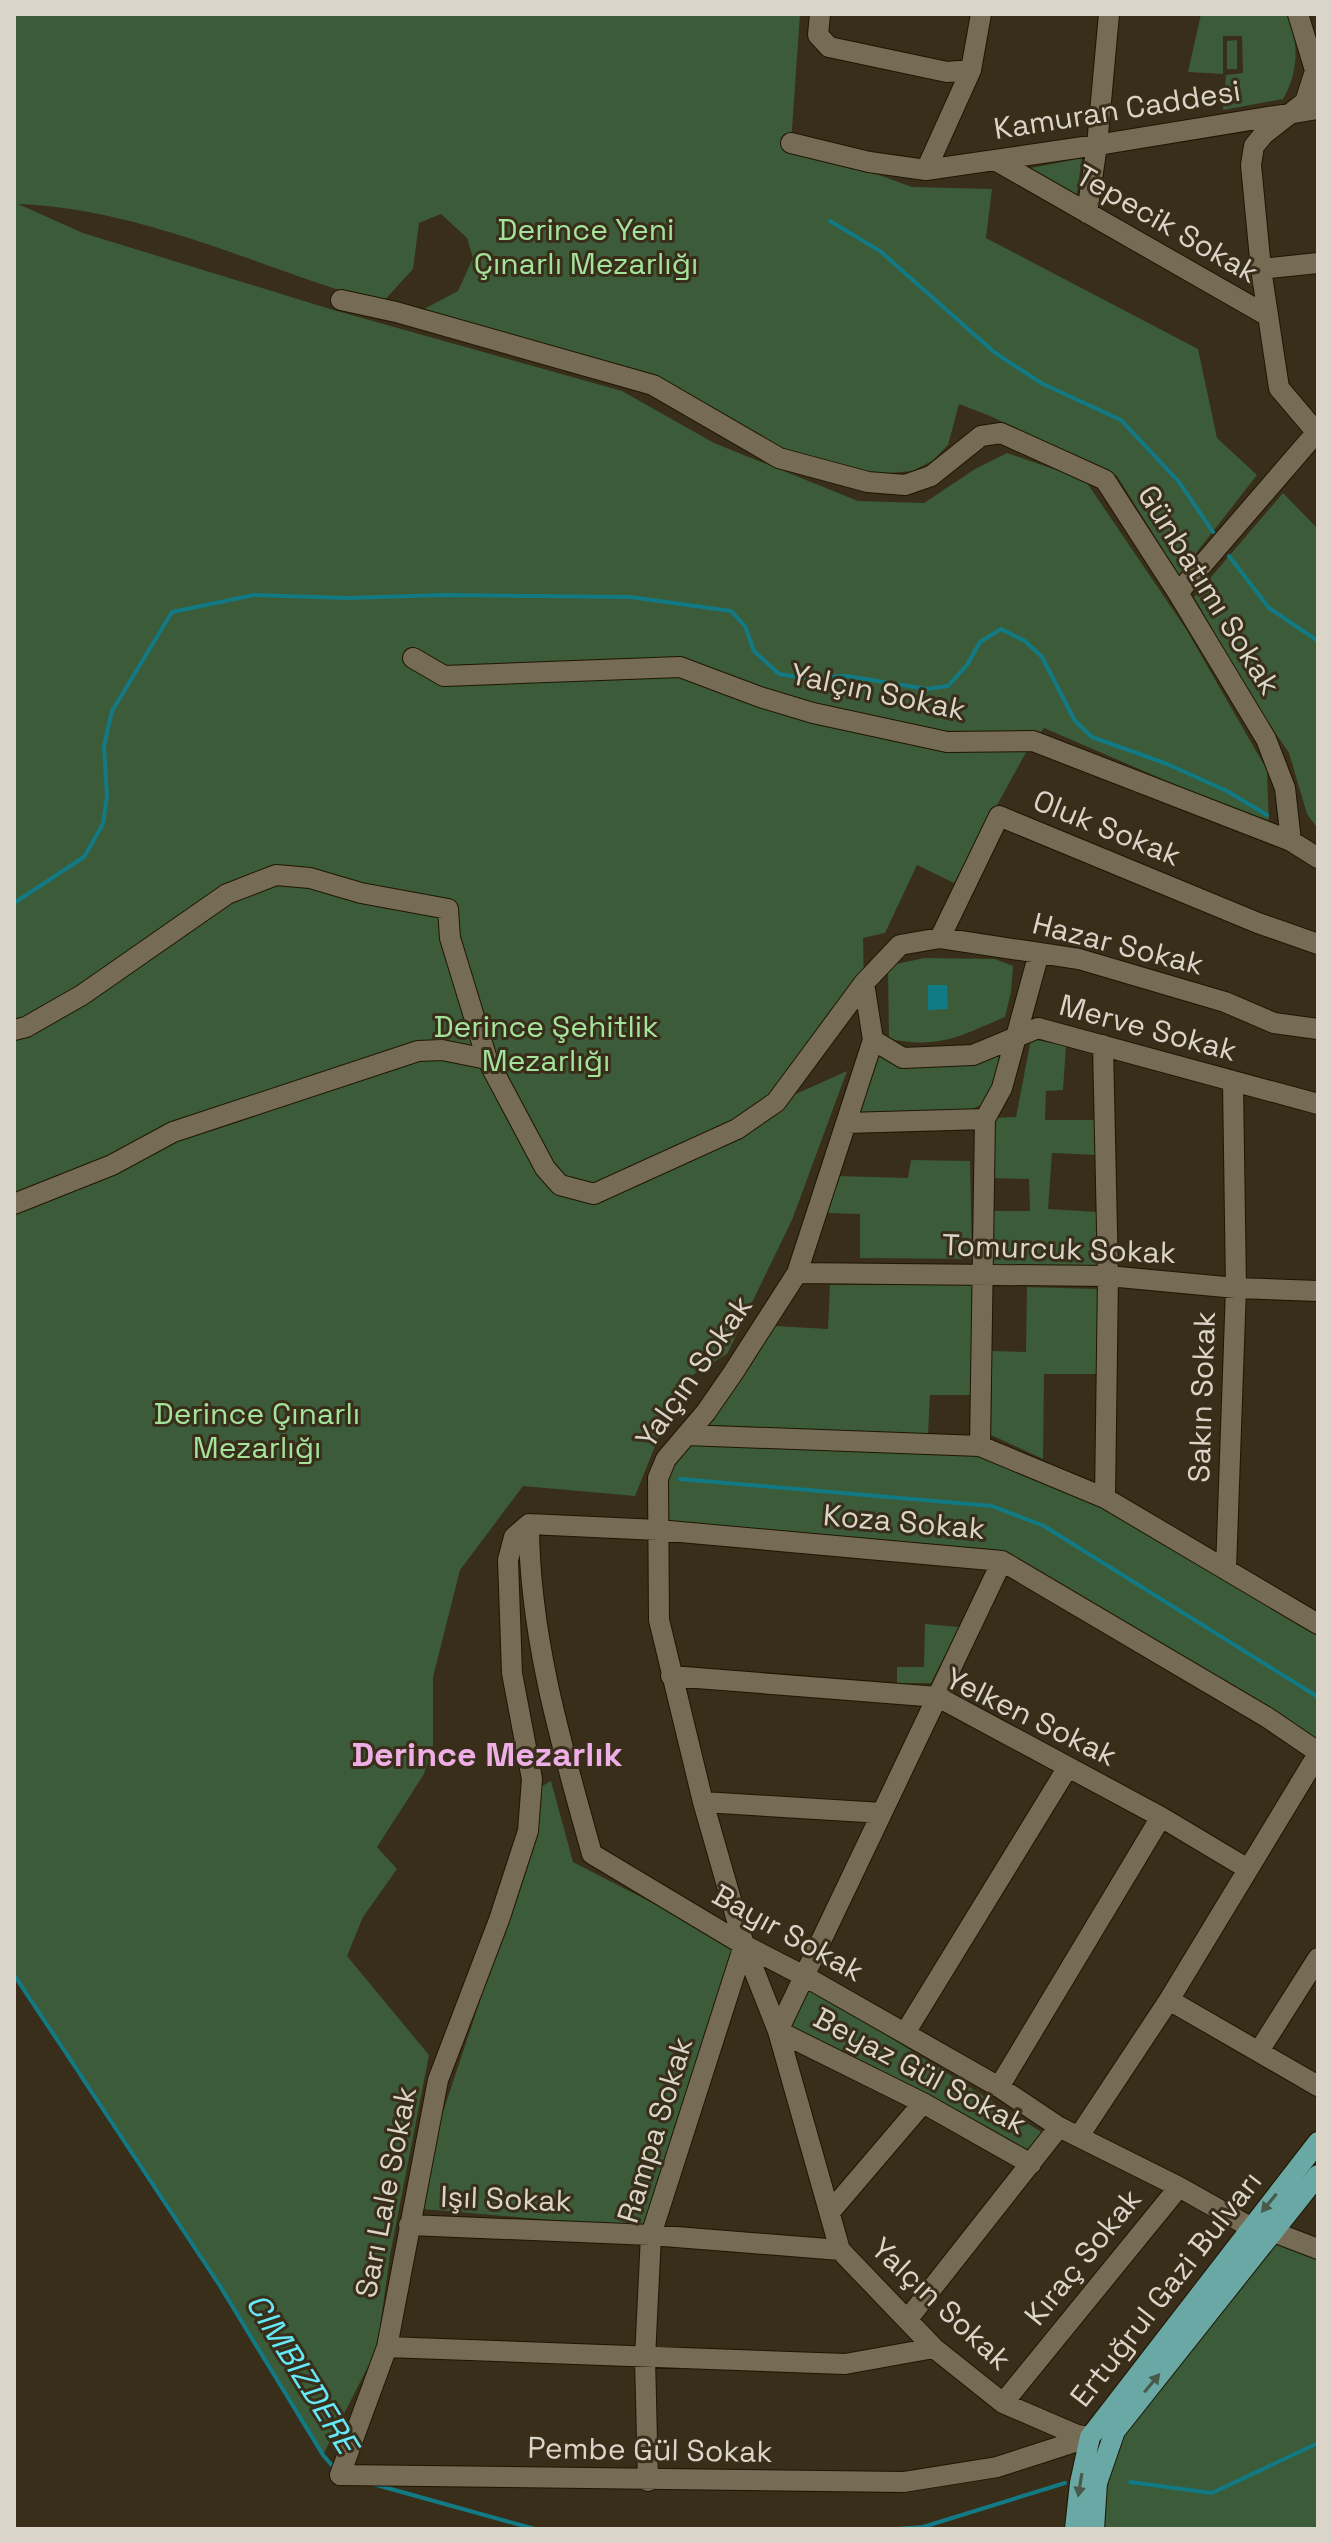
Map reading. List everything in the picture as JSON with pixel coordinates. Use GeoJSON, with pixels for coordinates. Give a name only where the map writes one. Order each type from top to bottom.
{"type":"FeatureCollection","features":[{"type":"Feature","properties":{"kind":"main road","name":"Ertuğrul Gazi Bulvarı"},"geometry":{"type":"LineString","coordinates":[[1075,2529],[1080,2483],[1090,2437],[1318,2142]]}},
{"type":"Feature","properties":{"kind":"main road","name":"Ertuğrul Gazi Bulvarı"},"geometry":{"type":"LineString","coordinates":[[1094,2529],[1097,2483],[1115,2431],[1318,2175]]}},
{"type":"Feature","properties":{"kind":"street"},"geometry":{"type":"LineString","coordinates":[[820,14],[818,35],[829,47],[947,72],[971,70]]}},
{"type":"Feature","properties":{"kind":"street"},"geometry":{"type":"LineString","coordinates":[[926,170],[971,70],[981,14]]}},
{"type":"Feature","properties":{"kind":"street"},"geometry":{"type":"LineString","coordinates":[[1087,213],[1097,145],[1109,14]]}},
{"type":"Feature","properties":{"kind":"street"},"geometry":{"type":"LineString","coordinates":[[1178,593],[1317,434],[1279,388],[1261,269],[1251,165],[1254,146],[1264,134],[1305,102],[1316,77],[1298,14]]}},
{"type":"Feature","properties":{"kind":"street","name":"Kamuran Caddesi"},"geometry":{"type":"LineString","coordinates":[[791,143],[869,162],[926,170],[1318,109]]}},
{"type":"Feature","properties":{"kind":"street","name":"Tepecik Sokak"},"geometry":{"type":"LineString","coordinates":[[995,160],[1268,316]]}},
{"type":"Feature","properties":{"kind":"street"},"geometry":{"type":"LineString","coordinates":[[1261,269],[1318,263]]}},
{"type":"Feature","properties":{"kind":"street","name":"Günbatımı Sokak"},"geometry":{"type":"LineString","coordinates":[[341,300],[396,312],[653,385],[779,458],[868,482],[905,485],[931,476],[981,436],[1001,433],[1105,480],[1266,739],[1285,788],[1291,841]]}},
{"type":"Feature","properties":{"kind":"street","name":"Yalçın Sokak"},"geometry":{"type":"LineString","coordinates":[[413,658],[444,676],[680,667],[813,713],[947,742],[1033,741],[1291,841],[1318,858]]}},
{"type":"Feature","properties":{"kind":"street","name":"Oluk Sokak"},"geometry":{"type":"LineString","coordinates":[[940,938],[999,816],[1258,923],[1318,944]]}},
{"type":"Feature","properties":{"kind":"street"},"geometry":{"type":"LineString","coordinates":[[1291,841],[1318,841]]}},
{"type":"Feature","properties":{"kind":"street"},"geometry":{"type":"LineString","coordinates":[[14,1030],[26,1027],[82,995],[227,894],[276,875],[310,878],[361,893],[448,909],[450,938],[487,1059],[545,1168],[560,1185],[594,1194],[737,1129],[776,1102],[864,983]]}},
{"type":"Feature","properties":{"kind":"street","name":"Hazar Sokak"},"geometry":{"type":"LineString","coordinates":[[864,983],[900,945],[940,938],[1079,959],[1225,1002],[1274,1023],[1318,1029]]}},
{"type":"Feature","properties":{"kind":"street"},"geometry":{"type":"LineString","coordinates":[[980,1446],[985,1119],[1002,1088],[1039,953]]}},
{"type":"Feature","properties":{"kind":"street","name":"Yalçın Sokak"},"geometry":{"type":"LineString","coordinates":[[744,1945],[703,1802],[659,1620],[658,1478],[666,1459],[733,1373],[797,1273],[873,1040],[864,983]]}},
{"type":"Feature","properties":{"kind":"street","name":"Merve Sokak"},"geometry":{"type":"LineString","coordinates":[[873,1040],[903,1058],[973,1055],[1038,1028],[1318,1104]]}},
{"type":"Feature","properties":{"kind":"street"},"geometry":{"type":"LineString","coordinates":[[1103,1045],[1108,1276],[1105,1498]]}},
{"type":"Feature","properties":{"kind":"street"},"geometry":{"type":"LineString","coordinates":[[14,1204],[112,1165],[173,1132],[418,1051],[442,1050],[487,1059]]}},
{"type":"Feature","properties":{"kind":"street","name":"Sakın Sokak"},"geometry":{"type":"LineString","coordinates":[[1226,1569],[1236,1288],[1233,1083]]}},
{"type":"Feature","properties":{"kind":"street"},"geometry":{"type":"LineString","coordinates":[[846,1123],[985,1119]]}},
{"type":"Feature","properties":{"kind":"street","name":"Tomurcuk Sokak"},"geometry":{"type":"LineString","coordinates":[[797,1273],[1108,1276],[1236,1288],[1318,1291]]}},
{"type":"Feature","properties":{"kind":"street"},"geometry":{"type":"LineString","coordinates":[[686,1435],[980,1446],[1105,1498],[1318,1624]]}},
{"type":"Feature","properties":{"kind":"street","name":"Koza Sokak"},"geometry":{"type":"LineString","coordinates":[[529,1524],[658,1530],[1002,1561],[1268,1718],[1318,1753]]}},
{"type":"Feature","properties":{"kind":"street","name":"Bayır Sokak"},"geometry":{"type":"LineString","coordinates":[[529,1524],[529,1562],[540,1639],[567,1765],[592,1854],[744,1945],[999,2087],[1069,2131],[1250,2227]]}},
{"type":"Feature","properties":{"kind":"street","name":"Sarı Lale Sokak"},"geometry":{"type":"LineString","coordinates":[[387,2347],[438,2080],[499,1920],[528,1831],[532,1779],[512,1673],[508,1560],[514,1537],[529,1524]]}},
{"type":"Feature","properties":{"kind":"street"},"geometry":{"type":"LineString","coordinates":[[778,2031],[1002,1561]]}},
{"type":"Feature","properties":{"kind":"street","name":"Yelken Sokak"},"geometry":{"type":"LineString","coordinates":[[671,1676],[938,1697],[1161,1817],[1248,1869]]}},
{"type":"Feature","properties":{"kind":"street"},"geometry":{"type":"LineString","coordinates":[[907,2320],[1031,2164],[1069,2131],[1169,2000],[1318,1753]]}},
{"type":"Feature","properties":{"kind":"street"},"geometry":{"type":"LineString","coordinates":[[905,2033],[1068,1767]]}},
{"type":"Feature","properties":{"kind":"street"},"geometry":{"type":"LineString","coordinates":[[703,1802],[882,1813]]}},
{"type":"Feature","properties":{"kind":"street"},"geometry":{"type":"LineString","coordinates":[[999,2087],[1161,1817]]}},
{"type":"Feature","properties":{"kind":"street","name":"Beyaz Gül Sokak"},"geometry":{"type":"LineString","coordinates":[[744,1945],[778,2031],[923,2103],[1031,2164]]}},
{"type":"Feature","properties":{"kind":"street","name":"Rampa Sokak"},"geometry":{"type":"LineString","coordinates":[[648,2481],[645,2358],[651,2235],[744,1945]]}},
{"type":"Feature","properties":{"kind":"street"},"geometry":{"type":"LineString","coordinates":[[1259,2051],[1318,1958]]}},
{"type":"Feature","properties":{"kind":"street"},"geometry":{"type":"LineString","coordinates":[[1169,2000],[1318,2086]]}},
{"type":"Feature","properties":{"kind":"street","name":"Yalçın Sokak"},"geometry":{"type":"LineString","coordinates":[[778,2031],[840,2250],[934,2348],[1003,2403],[1077,2435],[1090,2437]]}},
{"type":"Feature","properties":{"kind":"street"},"geometry":{"type":"LineString","coordinates":[[830,2212],[923,2103]]}},
{"type":"Feature","properties":{"kind":"street","name":"Kıraç Sokak"},"geometry":{"type":"LineString","coordinates":[[1003,2403],[1179,2187]]}},
{"type":"Feature","properties":{"kind":"street","name":"Işıl Sokak"},"geometry":{"type":"LineString","coordinates":[[409,2225],[651,2235],[840,2250]]}},
{"type":"Feature","properties":{"kind":"street"},"geometry":{"type":"LineString","coordinates":[[1271,2231],[1318,2249]]}},
{"type":"Feature","properties":{"kind":"street"},"geometry":{"type":"LineString","coordinates":[[387,2347],[845,2364],[934,2348]]}},
{"type":"Feature","properties":{"kind":"street","name":"Pembe Gül Sokak"},"geometry":{"type":"LineString","coordinates":[[387,2347],[340,2475],[903,2482],[997,2467],[1090,2437]]}},
{"type":"Feature","properties":{"kind":"green space"},"geometry":{"type":"Polygon","coordinates":[[[14,14],[800,14],[791,143],[912,187],[992,189],[986,238],[1198,349],[1217,438],[1257,475],[1179,575],[1117,476],[959,404],[948,445],[932,461],[912,471],[878,474],[798,455],[777,446],[696,402],[661,378],[422,310],[458,291],[473,258],[467,238],[441,214],[419,223],[413,269],[382,303],[158,229],[65,208],[18,204],[83,233],[330,309],[622,391],[714,443],[858,501],[924,503],[975,469],[1007,453],[1085,480],[1186,629],[1267,770],[1269,825],[1044,728],[1029,747],[954,883],[917,865],[885,933],[863,938],[864,983],[778,1102],[847,1071],[792,1220],[727,1354],[681,1382],[635,1496],[523,1486],[460,1570],[433,1677],[433,1745],[424,1774],[377,1847],[397,1869],[363,1917],[347,1956],[429,2055],[390,2255],[377,2349],[323,2455],[220,2286],[14,1974],[14,14]]]}},
{"type":"Feature","properties":{"kind":"green space"},"geometry":{"type":"Polygon","coordinates":[[[1201,14],[1287,14],[1294,35],[1296,57],[1292,79],[1283,99],[1223,110],[1226,75],[1243,73],[1242,36],[1223,36],[1223,74],[1188,72],[1201,14]]]}},
{"type":"Feature","properties":{"kind":"green space"},"geometry":{"type":"Polygon","coordinates":[[[1237,40],[1237,69],[1227,69],[1227,41],[1237,40]]]}},
{"type":"Feature","properties":{"kind":"green space"},"geometry":{"type":"Polygon","coordinates":[[[1082,158],[1076,199],[1021,170],[1082,158]]]}},
{"type":"Feature","properties":{"kind":"green space"},"geometry":{"type":"Polygon","coordinates":[[[1283,493],[1318,529],[1318,829],[1307,814],[1289,753],[1256,705],[1194,597],[1283,493]]]}},
{"type":"Feature","properties":{"kind":"green space"},"geometry":{"type":"Polygon","coordinates":[[[924,958],[995,959],[1013,966],[1005,1017],[949,1039],[907,1042],[889,1039],[888,966],[924,958]]]}},
{"type":"Feature","properties":{"kind":"green space"},"geometry":{"type":"Polygon","coordinates":[[[1031,1039],[1066,1046],[1063,1090],[1046,1091],[1045,1120],[1096,1120],[1095,1155],[1052,1153],[1048,1209],[1098,1212],[1099,1268],[990,1265],[990,1211],[1030,1211],[1029,1179],[989,1178],[989,1118],[1016,1117],[1031,1039]]]}},
{"type":"Feature","properties":{"kind":"green space"},"geometry":{"type":"Polygon","coordinates":[[[1010,1044],[986,1103],[962,1113],[854,1114],[877,1051],[1010,1044]]]}},
{"type":"Feature","properties":{"kind":"green space"},"geometry":{"type":"Polygon","coordinates":[[[911,1160],[970,1161],[972,1259],[860,1258],[860,1214],[828,1213],[837,1176],[908,1178],[911,1160]]]}},
{"type":"Feature","properties":{"kind":"green space"},"geometry":{"type":"Polygon","coordinates":[[[830,1285],[974,1285],[973,1395],[930,1395],[928,1434],[706,1425],[775,1326],[828,1329],[830,1285]]]}},
{"type":"Feature","properties":{"kind":"green space"},"geometry":{"type":"Polygon","coordinates":[[[1027,1287],[1097,1289],[1098,1374],[1044,1374],[1043,1459],[991,1435],[992,1351],[1026,1352],[1027,1287]]]}},
{"type":"Feature","properties":{"kind":"green space"},"geometry":{"type":"Polygon","coordinates":[[[693,1440],[980,1453],[1102,1506],[1318,1635],[1318,1743],[1023,1563],[671,1527],[666,1488],[668,1480],[693,1440]]]}},
{"type":"Feature","properties":{"kind":"green space"},"geometry":{"type":"Polygon","coordinates":[[[925,1624],[959,1627],[931,1683],[897,1683],[897,1667],[924,1667],[925,1624]]]}},
{"type":"Feature","properties":{"kind":"green space"},"geometry":{"type":"Polygon","coordinates":[[[551,1781],[573,1862],[736,1946],[647,2228],[423,2209],[432,2145],[536,1832],[537,1789],[551,1781]]]}},
{"type":"Feature","properties":{"kind":"green space"},"geometry":{"type":"Polygon","coordinates":[[[811,1988],[1043,2133],[1031,2151],[789,2028],[811,1988]]]}},
{"type":"Feature","properties":{"kind":"green space"},"geometry":{"type":"Polygon","coordinates":[[[1271,2231],[1318,2249],[1318,2529],[1094,2529],[1115,2431],[1271,2231]]]}},
{"type":"Feature","properties":{"kind":"water"},"geometry":{"type":"Polygon","coordinates":[[[928,985],[947,985],[948,1009],[928,1010],[928,985]]]}},
{"type":"Feature","properties":{"kind":"waterway"},"geometry":{"type":"LineString","coordinates":[[830,221],[880,251],[994,352],[1041,383],[1121,420],[1179,482],[1213,532]]}},
{"type":"Feature","properties":{"kind":"waterway"},"geometry":{"type":"LineString","coordinates":[[1229,556],[1269,608],[1318,641]]}},
{"type":"Feature","properties":{"kind":"waterway"},"geometry":{"type":"LineString","coordinates":[[14,903],[84,857],[103,824],[107,796],[104,746],[112,711],[172,612],[254,595],[347,598],[446,595],[630,597],[731,611],[745,626],[754,651],[779,674],[804,678],[847,676],[927,689],[948,686],[967,665],[980,642],[1001,629],[1025,641],[1042,657],[1075,721],[1092,737],[1167,764],[1227,791],[1267,815]]}},
{"type":"Feature","properties":{"kind":"waterway"},"geometry":{"type":"LineString","coordinates":[[680,1479],[992,1506],[1044,1526],[1318,1697]]}},
{"type":"Feature","properties":{"kind":"waterway","name":"CIMBIZDERE"},"geometry":{"type":"LineString","coordinates":[[14,1975],[82,2077]]}},
{"type":"Feature","properties":{"kind":"waterway","name":"CIMBIZDERE"},"geometry":{"type":"LineString","coordinates":[[81,2076],[220,2286],[323,2455],[336,2470]]}},
{"type":"Feature","properties":{"kind":"waterway","name":"CIMBIZDERE"},"geometry":{"type":"LineString","coordinates":[[1130,2482],[1212,2493],[1318,2443]]}},
{"type":"Feature","properties":{"kind":"waterway","name":"CIMBIZDERE"},"geometry":{"type":"LineString","coordinates":[[897,2529],[923,2527],[1065,2483]]}},
{"type":"Feature","properties":{"kind":"waterway","name":"CIMBIZDERE"},"geometry":{"type":"LineString","coordinates":[[373,2484],[535,2529]]}},
{"type":"Feature","properties":{"kind":"district","name":"Derince Mezarlık"},"geometry":{"type":"Point","coordinates":[487,1754]}},
{"type":"Feature","properties":{"kind":"park label","name":"Derince Yeni Çınarlı Mezarlığı"},"geometry":{"type":"Point","coordinates":[586,247]}},
{"type":"Feature","properties":{"kind":"park label","name":"Derince Şehitlik Mezarlığı"},"geometry":{"type":"Point","coordinates":[546,1044]}},
{"type":"Feature","properties":{"kind":"park label","name":"Derince Çınarlı Mezarlığı"},"geometry":{"type":"Point","coordinates":[257,1431]}}]}
